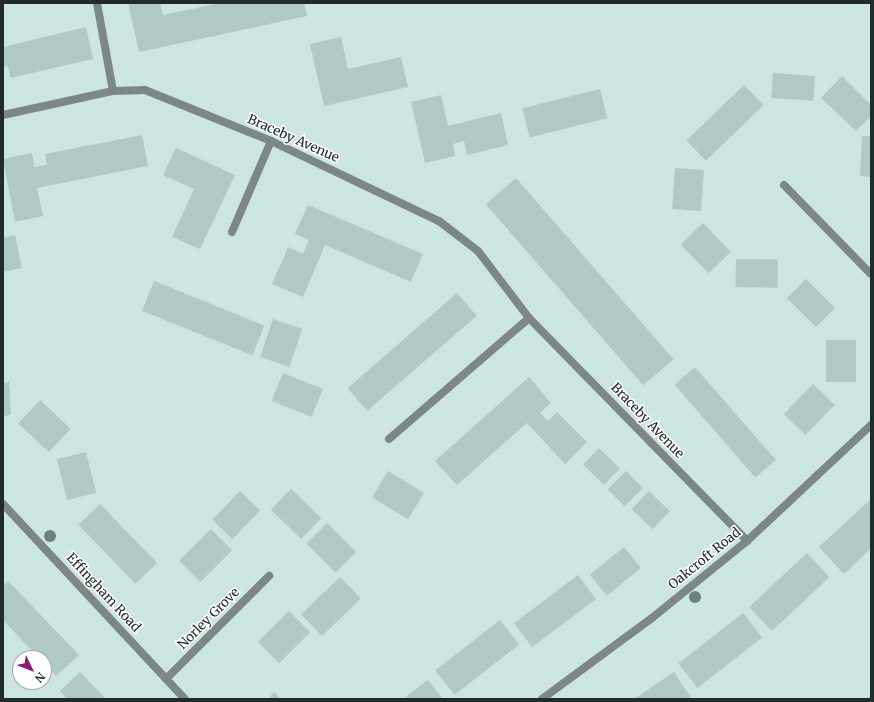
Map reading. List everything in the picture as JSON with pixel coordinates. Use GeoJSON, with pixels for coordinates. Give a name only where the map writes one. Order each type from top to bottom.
{"type":"FeatureCollection","features":[{"type":"Feature","properties":{"kind":"street"},"geometry":{"type":"LineString","coordinates":[[97,3],[113,91]]}},
{"type":"Feature","properties":{"kind":"street","name":"Braceby Avenue"},"geometry":{"type":"LineString","coordinates":[[3,115],[113,91],[145,90],[271,141],[438,221],[478,252],[529,318],[747,541]]}},
{"type":"Feature","properties":{"kind":"street"},"geometry":{"type":"LineString","coordinates":[[232,232],[271,141]]}},
{"type":"Feature","properties":{"kind":"street"},"geometry":{"type":"LineString","coordinates":[[784,185],[871,274]]}},
{"type":"Feature","properties":{"kind":"street"},"geometry":{"type":"LineString","coordinates":[[389,439],[529,318]]}},
{"type":"Feature","properties":{"kind":"street","name":"Oakcroft Road"},"geometry":{"type":"LineString","coordinates":[[542,699],[652,618],[747,541],[871,425]]}},
{"type":"Feature","properties":{"kind":"street","name":"Effingham Road"},"geometry":{"type":"LineString","coordinates":[[3,504],[185,699]]}},
{"type":"Feature","properties":{"kind":"street","name":"Norley Grove"},"geometry":{"type":"LineString","coordinates":[[166,679],[269,576]]}},
{"type":"Feature","properties":{"kind":"building"},"geometry":{"type":"Polygon","coordinates":[[[128,3],[160,3],[163,15],[220,3],[304,3],[307,16],[139,52],[128,3]]]}},
{"type":"Feature","properties":{"kind":"building"},"geometry":{"type":"Polygon","coordinates":[[[86,27],[93,59],[10,78],[8,66],[3,67],[3,47],[86,27]]]}},
{"type":"Feature","properties":{"kind":"building"},"geometry":{"type":"Polygon","coordinates":[[[341,37],[348,69],[401,57],[408,87],[324,106],[310,44],[341,37]]]}},
{"type":"Feature","properties":{"kind":"building"},"geometry":{"type":"Polygon","coordinates":[[[773,73],[815,76],[813,101],[771,98],[773,73]]]}},
{"type":"Feature","properties":{"kind":"building"},"geometry":{"type":"Polygon","coordinates":[[[842,76],[871,105],[871,116],[856,131],[821,98],[842,76]]]}},
{"type":"Feature","properties":{"kind":"building"},"geometry":{"type":"Polygon","coordinates":[[[744,85],[763,105],[706,161],[686,141],[744,85]]]}},
{"type":"Feature","properties":{"kind":"building"},"geometry":{"type":"Polygon","coordinates":[[[600,89],[607,118],[530,137],[522,108],[600,89]]]}},
{"type":"Feature","properties":{"kind":"building"},"geometry":{"type":"Polygon","coordinates":[[[441,95],[448,126],[501,113],[508,145],[467,155],[464,141],[453,144],[455,156],[425,163],[411,102],[441,95]]]}},
{"type":"Feature","properties":{"kind":"building"},"geometry":{"type":"Polygon","coordinates":[[[142,135],[148,166],[37,188],[43,216],[15,222],[3,159],[32,153],[34,167],[47,165],[45,154],[142,135]]]}},
{"type":"Feature","properties":{"kind":"building"},"geometry":{"type":"Polygon","coordinates":[[[862,136],[871,136],[871,177],[860,176],[862,136]]]}},
{"type":"Feature","properties":{"kind":"building"},"geometry":{"type":"Polygon","coordinates":[[[176,148],[235,175],[200,249],[172,237],[194,189],[163,175],[176,148]]]}},
{"type":"Feature","properties":{"kind":"building"},"geometry":{"type":"Polygon","coordinates":[[[675,168],[704,170],[701,211],[672,209],[675,168]]]}},
{"type":"Feature","properties":{"kind":"building"},"geometry":{"type":"Polygon","coordinates":[[[516,178],[673,359],[643,385],[486,204],[516,178]]]}},
{"type":"Feature","properties":{"kind":"building"},"geometry":{"type":"Polygon","coordinates":[[[308,205],[423,254],[411,282],[325,245],[303,297],[272,284],[288,247],[303,254],[309,240],[295,234],[308,205]]]}},
{"type":"Feature","properties":{"kind":"building"},"geometry":{"type":"Polygon","coordinates":[[[703,223],[731,252],[708,273],[681,245],[703,223]]]}},
{"type":"Feature","properties":{"kind":"building"},"geometry":{"type":"Polygon","coordinates":[[[15,235],[22,268],[3,272],[3,238],[15,235]]]}},
{"type":"Feature","properties":{"kind":"building"},"geometry":{"type":"Polygon","coordinates":[[[736,259],[778,260],[778,288],[736,287],[736,259]]]}},
{"type":"Feature","properties":{"kind":"building"},"geometry":{"type":"Polygon","coordinates":[[[806,279],[835,308],[816,327],[787,298],[806,279]]]}},
{"type":"Feature","properties":{"kind":"building"},"geometry":{"type":"Polygon","coordinates":[[[154,281],[264,326],[252,355],[142,311],[154,281]]]}},
{"type":"Feature","properties":{"kind":"building"},"geometry":{"type":"Polygon","coordinates":[[[457,293],[477,316],[367,411],[348,388],[457,293]]]}},
{"type":"Feature","properties":{"kind":"building"},"geometry":{"type":"Polygon","coordinates":[[[273,319],[302,329],[289,367],[260,357],[273,319]]]}},
{"type":"Feature","properties":{"kind":"building"},"geometry":{"type":"Polygon","coordinates":[[[826,340],[856,340],[856,382],[826,382],[826,340]]]}},
{"type":"Feature","properties":{"kind":"building"},"geometry":{"type":"Polygon","coordinates":[[[695,367],[776,460],[755,478],[675,385],[695,367]]]}},
{"type":"Feature","properties":{"kind":"building"},"geometry":{"type":"Polygon","coordinates":[[[283,373],[323,389],[312,417],[272,401],[283,373]]]}},
{"type":"Feature","properties":{"kind":"building"},"geometry":{"type":"Polygon","coordinates":[[[529,377],[551,403],[540,413],[548,421],[557,412],[587,442],[565,464],[527,423],[457,485],[435,461],[529,377]]]}},
{"type":"Feature","properties":{"kind":"building"},"geometry":{"type":"Polygon","coordinates":[[[9,382],[11,415],[3,416],[3,383],[9,382]]]}},
{"type":"Feature","properties":{"kind":"building"},"geometry":{"type":"Polygon","coordinates":[[[813,384],[835,405],[805,435],[784,414],[813,384]]]}},
{"type":"Feature","properties":{"kind":"building"},"geometry":{"type":"Polygon","coordinates":[[[40,400],[71,429],[49,452],[18,423],[40,400]]]}},
{"type":"Feature","properties":{"kind":"building"},"geometry":{"type":"Polygon","coordinates":[[[599,448],[620,468],[604,485],[583,465],[599,448]]]}},
{"type":"Feature","properties":{"kind":"building"},"geometry":{"type":"Polygon","coordinates":[[[86,452],[96,493],[67,500],[57,459],[86,452]]]}},
{"type":"Feature","properties":{"kind":"building"},"geometry":{"type":"Polygon","coordinates":[[[388,471],[424,493],[408,519],[372,498],[388,471]]]}},
{"type":"Feature","properties":{"kind":"building"},"geometry":{"type":"Polygon","coordinates":[[[626,471],[643,488],[625,506],[608,489],[626,471]]]}},
{"type":"Feature","properties":{"kind":"building"},"geometry":{"type":"Polygon","coordinates":[[[291,489],[321,518],[301,539],[271,510],[291,489]]]}},
{"type":"Feature","properties":{"kind":"building"},"geometry":{"type":"Polygon","coordinates":[[[240,491],[260,510],[232,539],[212,520],[240,491]]]}},
{"type":"Feature","properties":{"kind":"building"},"geometry":{"type":"Polygon","coordinates":[[[649,491],[670,511],[652,529],[632,509],[649,491]]]}},
{"type":"Feature","properties":{"kind":"building"},"geometry":{"type":"Polygon","coordinates":[[[871,499],[871,548],[844,574],[819,547],[871,499]]]}},
{"type":"Feature","properties":{"kind":"building"},"geometry":{"type":"Polygon","coordinates":[[[100,504],[157,563],[135,584],[78,525],[100,504]]]}},
{"type":"Feature","properties":{"kind":"building"},"geometry":{"type":"Polygon","coordinates":[[[327,523],[356,552],[335,572],[306,544],[327,523]]]}},
{"type":"Feature","properties":{"kind":"building"},"geometry":{"type":"Polygon","coordinates":[[[211,529],[232,550],[200,582],[179,561],[211,529]]]}},
{"type":"Feature","properties":{"kind":"building"},"geometry":{"type":"Polygon","coordinates":[[[624,547],[641,568],[607,596],[590,575],[624,547]]]}},
{"type":"Feature","properties":{"kind":"building"},"geometry":{"type":"Polygon","coordinates":[[[807,553],[830,577],[772,631],[749,607],[807,553]]]}},
{"type":"Feature","properties":{"kind":"building"},"geometry":{"type":"Polygon","coordinates":[[[578,575],[596,599],[532,647],[514,623],[578,575]]]}},
{"type":"Feature","properties":{"kind":"building"},"geometry":{"type":"Polygon","coordinates":[[[340,577],[361,599],[322,636],[301,615],[340,577]]]}},
{"type":"Feature","properties":{"kind":"building"},"geometry":{"type":"Polygon","coordinates":[[[8,581],[79,655],[56,676],[52,672],[52,650],[31,650],[3,620],[3,586],[8,581]]]}},
{"type":"Feature","properties":{"kind":"building"},"geometry":{"type":"Polygon","coordinates":[[[289,611],[310,632],[279,663],[258,642],[289,611]]]}},
{"type":"Feature","properties":{"kind":"building"},"geometry":{"type":"Polygon","coordinates":[[[743,613],[762,637],[697,688],[678,663],[743,613]]]}},
{"type":"Feature","properties":{"kind":"building"},"geometry":{"type":"Polygon","coordinates":[[[500,620],[519,644],[454,695],[435,670],[500,620]]]}},
{"type":"Feature","properties":{"kind":"building"},"geometry":{"type":"Polygon","coordinates":[[[80,672],[106,699],[67,699],[60,691],[80,672]]]}},
{"type":"Feature","properties":{"kind":"building"},"geometry":{"type":"Polygon","coordinates":[[[674,672],[691,698],[634,699],[674,672]]]}},
{"type":"Feature","properties":{"kind":"building"},"geometry":{"type":"Polygon","coordinates":[[[428,680],[443,699],[403,699],[428,680]]]}},
{"type":"Feature","properties":{"kind":"building"},"geometry":{"type":"Polygon","coordinates":[[[274,692],[281,699],[268,699],[274,692]]]}}]}
